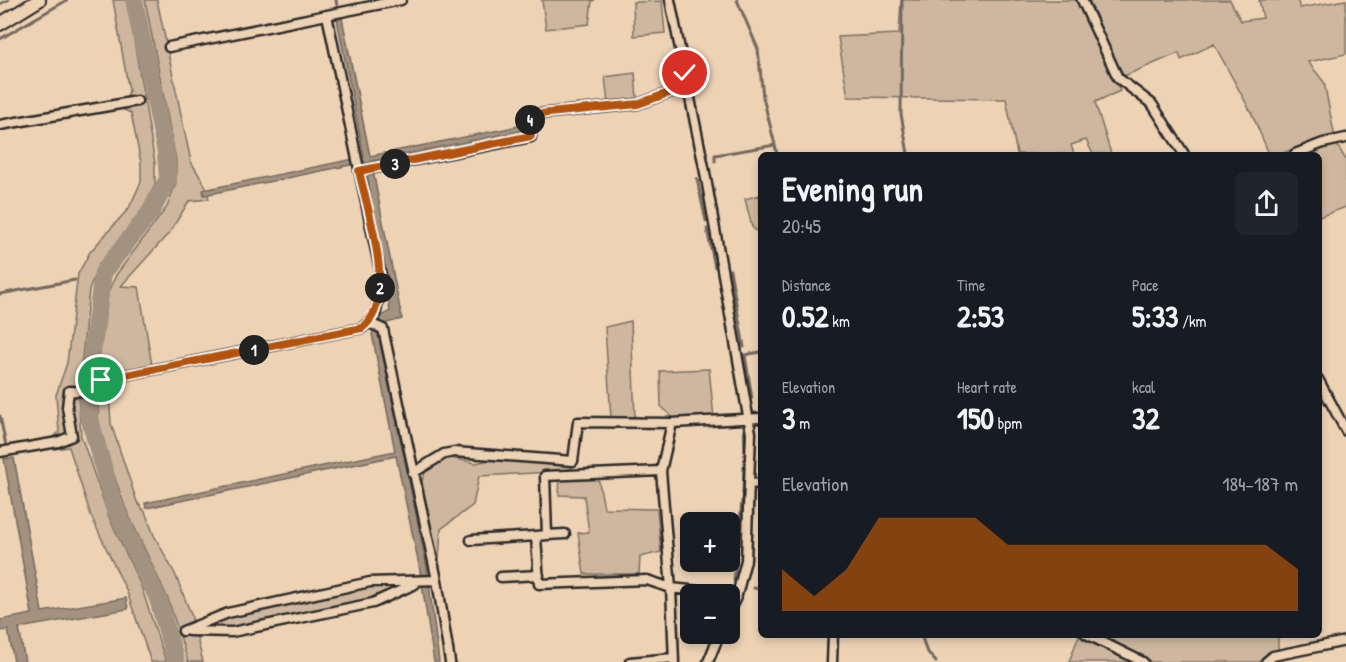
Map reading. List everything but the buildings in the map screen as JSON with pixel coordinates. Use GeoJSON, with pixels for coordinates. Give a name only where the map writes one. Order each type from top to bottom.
{"type":"FeatureCollection","features":[{"type":"Feature","properties":{"kind":"main road"},"geometry":{"type":"LineString","coordinates":[[0,24],[39,0]]}},
{"type":"Feature","properties":{"kind":"street"},"geometry":{"type":"LineString","coordinates":[[169,46],[402,0]]}},
{"type":"Feature","properties":{"kind":"street"},"geometry":{"type":"LineString","coordinates":[[670,0],[749,419],[750,483],[746,560],[735,584]]}},
{"type":"Feature","properties":{"kind":"street"},"geometry":{"type":"LineString","coordinates":[[1082,0],[1118,78],[1152,104],[1183,152]]}},
{"type":"Feature","properties":{"kind":"street"},"geometry":{"type":"LineString","coordinates":[[0,452],[58,442],[72,436],[67,407],[69,391],[102,392],[101,380],[362,328],[375,317],[382,280],[362,166],[327,15]]}},
{"type":"Feature","properties":{"kind":"street"},"geometry":{"type":"LineString","coordinates":[[362,166],[531,136],[529,115],[638,104],[688,86]]}},
{"type":"Feature","properties":{"kind":"street"},"geometry":{"type":"LineString","coordinates":[[0,125],[137,101]]}},
{"type":"Feature","properties":{"kind":"street"},"geometry":{"type":"LineString","coordinates":[[1300,152],[1323,143],[1346,138]]}},
{"type":"Feature","properties":{"kind":"street"},"geometry":{"type":"LineString","coordinates":[[369,323],[383,329],[437,580],[450,662]]}},
{"type":"Feature","properties":{"kind":"street"},"geometry":{"type":"LineString","coordinates":[[1322,386],[1346,431]]}},
{"type":"Feature","properties":{"kind":"street"},"geometry":{"type":"LineString","coordinates":[[413,473],[444,454],[454,452],[573,461],[578,422],[672,423],[758,418]]}},
{"type":"Feature","properties":{"kind":"street"},"geometry":{"type":"LineString","coordinates":[[630,662],[674,660],[671,588],[661,471],[672,423]]}},
{"type":"Feature","properties":{"kind":"street"},"geometry":{"type":"LineString","coordinates":[[547,535],[545,476],[661,471]]}},
{"type":"Feature","properties":{"kind":"street"},"geometry":{"type":"LineString","coordinates":[[750,483],[758,484]]}},
{"type":"Feature","properties":{"kind":"street"},"geometry":{"type":"LineString","coordinates":[[471,540],[565,534]]}},
{"type":"Feature","properties":{"kind":"street"},"geometry":{"type":"LineString","coordinates":[[536,536],[539,584],[647,580],[680,589]]}},
{"type":"Feature","properties":{"kind":"street"},"geometry":{"type":"LineString","coordinates":[[501,577],[539,575]]}},
{"type":"Feature","properties":{"kind":"street"},"geometry":{"type":"LineString","coordinates":[[418,582],[373,603],[232,632],[183,631],[228,613],[370,582],[437,580]]}},
{"type":"Feature","properties":{"kind":"street"},"geometry":{"type":"LineString","coordinates":[[832,662],[833,638]]}},
{"type":"Feature","properties":{"kind":"street"},"geometry":{"type":"LineString","coordinates":[[1094,638],[1143,662]]}},
{"type":"Feature","properties":{"kind":"street"},"geometry":{"type":"LineString","coordinates":[[1266,662],[1273,656],[1346,641]]}},
{"type":"Feature","properties":{"kind":"street"},"geometry":{"type":"LineString","coordinates":[[708,662],[715,644]]}},
{"type":"Feature","properties":{"kind":"shaded area"},"geometry":{"type":"Polygon","coordinates":[[[113,0],[127,0],[155,163],[155,185],[141,213],[99,264],[89,290],[78,396],[81,436],[109,517],[141,586],[166,662],[151,662],[127,592],[91,516],[69,447],[55,449],[53,438],[59,432],[56,395],[67,363],[78,274],[90,252],[129,208],[141,182],[141,163],[131,113],[122,109],[129,91],[113,0]]]}},
{"type":"Feature","properties":{"kind":"shaded area"},"geometry":{"type":"Polygon","coordinates":[[[145,0],[157,0],[191,162],[205,185],[209,199],[189,201],[170,232],[121,286],[139,287],[152,366],[108,374],[111,424],[137,502],[145,512],[154,535],[175,574],[191,614],[203,662],[188,662],[168,599],[125,507],[99,431],[97,386],[105,299],[116,275],[167,207],[176,183],[176,160],[145,0]]]}},
{"type":"Feature","properties":{"kind":"shaded area"},"geometry":{"type":"Polygon","coordinates":[[[542,0],[595,0],[592,1],[589,24],[546,29],[542,0]]]}},
{"type":"Feature","properties":{"kind":"shaded area"},"geometry":{"type":"Polygon","coordinates":[[[901,0],[1077,0],[1086,20],[1097,18],[1089,0],[1230,0],[1241,21],[1263,18],[1259,0],[1297,0],[1300,8],[1346,0],[1346,54],[1308,62],[1324,82],[1336,143],[1346,160],[1346,207],[1322,216],[1322,152],[1315,152],[1329,147],[1324,138],[1286,152],[1268,152],[1252,114],[1214,44],[1181,60],[1179,53],[1124,76],[1110,49],[1102,52],[1120,91],[1095,102],[1110,152],[1092,152],[1086,140],[1071,145],[1073,152],[1017,152],[1006,99],[848,97],[838,37],[899,34],[901,0]]]}},
{"type":"Feature","properties":{"kind":"shaded area"},"geometry":{"type":"Polygon","coordinates":[[[662,1],[665,33],[634,36],[633,2],[662,1]]]}},
{"type":"Feature","properties":{"kind":"shaded area"},"geometry":{"type":"Polygon","coordinates":[[[342,18],[370,156],[524,125],[525,130],[371,161],[402,319],[383,324],[378,333],[427,567],[439,662],[434,662],[419,565],[396,456],[146,508],[145,503],[395,451],[372,334],[379,318],[390,311],[365,162],[204,195],[203,190],[364,157],[337,19],[342,18]]]}},
{"type":"Feature","properties":{"kind":"shaded area"},"geometry":{"type":"Polygon","coordinates":[[[635,73],[637,98],[608,103],[605,77],[635,73]]]}},
{"type":"Feature","properties":{"kind":"shaded area"},"geometry":{"type":"Polygon","coordinates":[[[758,196],[758,232],[752,227],[745,199],[758,196]]]}},
{"type":"Feature","properties":{"kind":"shaded area"},"geometry":{"type":"Polygon","coordinates":[[[631,321],[635,419],[611,419],[605,327],[631,321]]]}},
{"type":"Feature","properties":{"kind":"shaded area"},"geometry":{"type":"Polygon","coordinates":[[[709,369],[714,418],[674,419],[661,406],[660,371],[709,369]]]}},
{"type":"Feature","properties":{"kind":"shaded area"},"geometry":{"type":"Polygon","coordinates":[[[445,457],[476,463],[499,458],[573,465],[570,471],[479,476],[473,505],[441,529],[439,560],[421,483],[427,468],[445,457]]]}},
{"type":"Feature","properties":{"kind":"shaded area"},"geometry":{"type":"Polygon","coordinates":[[[14,458],[42,612],[126,598],[128,609],[19,628],[25,662],[14,662],[8,630],[0,631],[0,620],[32,614],[4,459],[14,458]]]}},
{"type":"Feature","properties":{"kind":"shaded area"},"geometry":{"type":"Polygon","coordinates":[[[560,477],[598,477],[604,508],[657,509],[661,552],[640,557],[639,574],[584,574],[578,533],[589,532],[584,496],[559,495],[560,477]]]}},
{"type":"Feature","properties":{"kind":"shaded area"},"geometry":{"type":"Polygon","coordinates":[[[371,585],[398,586],[373,599],[234,629],[199,627],[230,615],[371,585]]]}},
{"type":"Feature","properties":{"kind":"shaded area"},"geometry":{"type":"Polygon","coordinates":[[[1078,638],[1085,638],[1137,662],[1069,662],[1078,638]]]}},
{"type":"Feature","properties":{"kind":"shaded area"},"geometry":{"type":"Polygon","coordinates":[[[1101,638],[1278,638],[1278,650],[1262,662],[1151,662],[1101,638]]]}},
{"type":"Feature","properties":{"kind":"waterway"},"geometry":{"type":"LineString","coordinates":[[0,4],[8,0]]}},
{"type":"Feature","properties":{"kind":"waterway"},"geometry":{"type":"LineString","coordinates":[[0,39],[67,0]]}},
{"type":"Feature","properties":{"kind":"waterway"},"geometry":{"type":"LineString","coordinates":[[134,0],[166,153],[168,179],[152,210],[103,273],[87,389],[88,413],[114,506],[158,599],[176,662]]}},
{"type":"Feature","properties":{"kind":"waterway"},"geometry":{"type":"LineString","coordinates":[[336,0],[337,6]]}},
{"type":"Feature","properties":{"kind":"waterway"},"geometry":{"type":"LineString","coordinates":[[715,161],[715,155],[775,145],[763,97],[758,49],[737,0]]}},
{"type":"Feature","properties":{"kind":"waterway"},"geometry":{"type":"LineString","coordinates":[[902,0],[901,114],[908,152]]}},
{"type":"Feature","properties":{"kind":"waterway"},"geometry":{"type":"LineString","coordinates":[[775,145],[777,152]]}},
{"type":"Feature","properties":{"kind":"waterway"},"geometry":{"type":"LineString","coordinates":[[697,179],[706,221]]}},
{"type":"Feature","properties":{"kind":"waterway"},"geometry":{"type":"LineString","coordinates":[[707,229],[715,267]]}},
{"type":"Feature","properties":{"kind":"waterway"},"geometry":{"type":"LineString","coordinates":[[730,270],[744,347]]}},
{"type":"Feature","properties":{"kind":"waterway"},"geometry":{"type":"LineString","coordinates":[[0,294],[75,280]]}},
{"type":"Feature","properties":{"kind":"waterway"},"geometry":{"type":"LineString","coordinates":[[752,398],[745,355],[758,352]]}},
{"type":"Feature","properties":{"kind":"waterway"},"geometry":{"type":"LineString","coordinates":[[0,416],[6,446]]}},
{"type":"Feature","properties":{"kind":"waterway"},"geometry":{"type":"LineString","coordinates":[[744,425],[745,456]]}},
{"type":"Feature","properties":{"kind":"waterway"},"geometry":{"type":"LineString","coordinates":[[743,494],[744,465]]}},
{"type":"Feature","properties":{"kind":"waterway"},"geometry":{"type":"LineString","coordinates":[[734,581],[742,501]]}},
{"type":"Feature","properties":{"kind":"waterway"},"geometry":{"type":"LineString","coordinates":[[754,588],[758,589]]}},
{"type":"Feature","properties":{"kind":"waterway"},"geometry":{"type":"LineString","coordinates":[[922,638],[926,650],[936,662]]}},
{"type":"Feature","properties":{"kind":"route"},"geometry":{"type":"LineString","coordinates":[[101,380],[362,328],[375,317],[382,280],[359,171],[531,136],[529,115],[638,104],[688,86],[685,73]]}}]}
